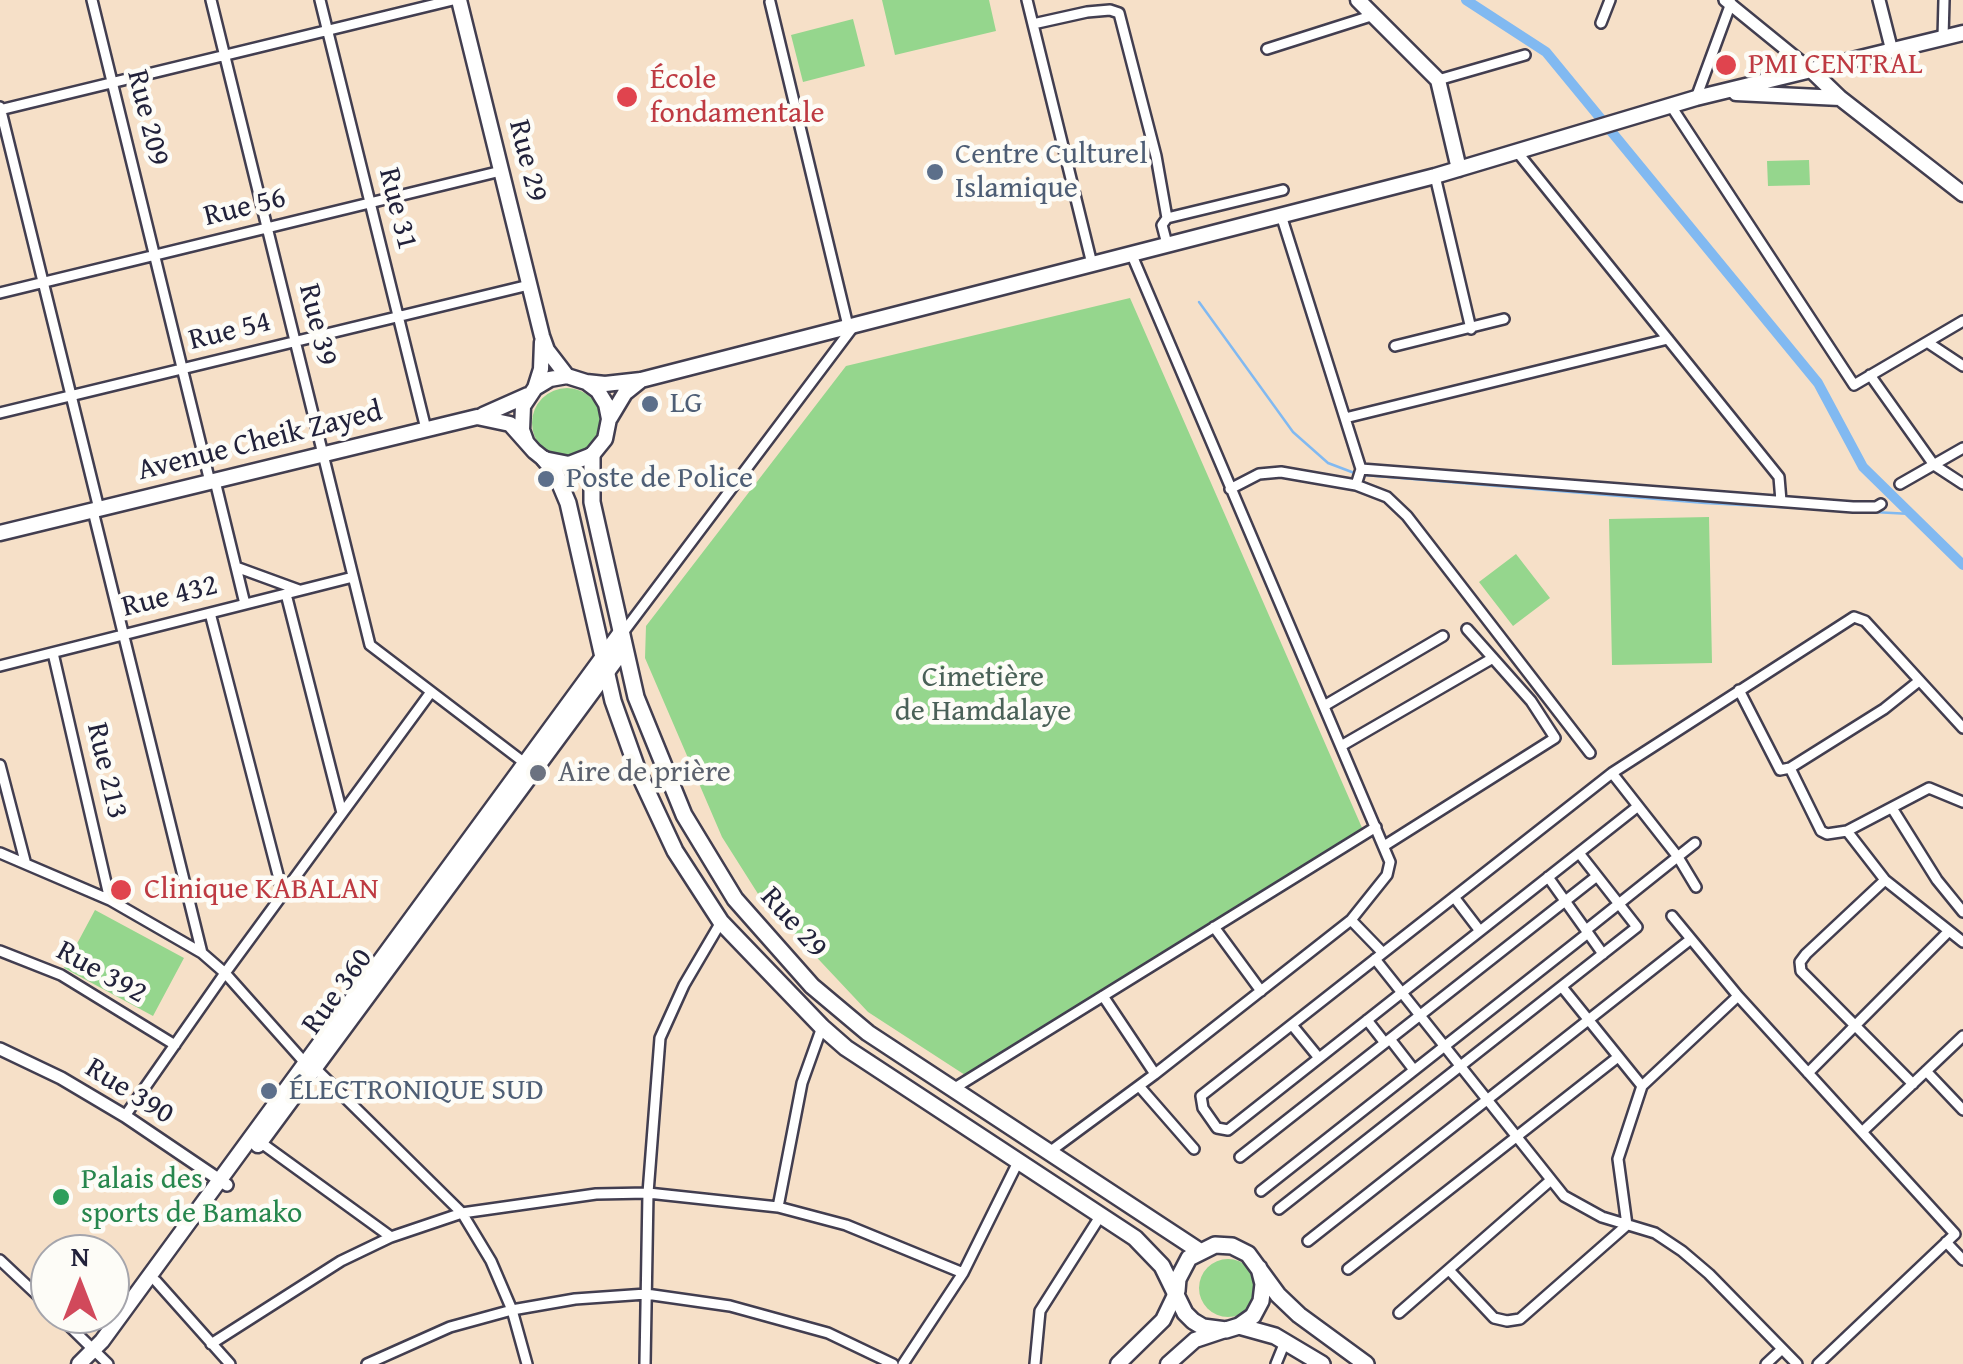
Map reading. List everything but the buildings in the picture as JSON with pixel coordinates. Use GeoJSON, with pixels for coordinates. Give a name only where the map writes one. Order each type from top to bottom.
{"type":"FeatureCollection","features":[{"type":"Feature","properties":{"kind":"main road","name":"Rue 29"},"geometry":{"type":"LineString","coordinates":[[456,0],[542,336],[547,350],[567,376]]}},
{"type":"Feature","properties":{"kind":"main road"},"geometry":{"type":"LineString","coordinates":[[1358,0],[1438,80],[1459,169]]}},
{"type":"Feature","properties":{"kind":"main road"},"geometry":{"type":"LineString","coordinates":[[526,441],[521,418],[532,392],[550,379],[567,376],[605,384],[642,380],[1436,176],[1696,98],[1963,33]]}},
{"type":"Feature","properties":{"kind":"main road"},"geometry":{"type":"LineString","coordinates":[[1811,70],[1840,98],[1962,192]]}},
{"type":"Feature","properties":{"kind":"main road"},"geometry":{"type":"LineString","coordinates":[[1720,92],[1840,98]]}},
{"type":"Feature","properties":{"kind":"main road","name":"Rue 29"},"geometry":{"type":"LineString","coordinates":[[532,392],[541,369],[542,336]]}},
{"type":"Feature","properties":{"kind":"main road"},"geometry":{"type":"LineString","coordinates":[[544,459],[568,464],[592,455],[605,439],[609,419],[625,393],[642,380]]}},
{"type":"Feature","properties":{"kind":"main road"},"geometry":{"type":"LineString","coordinates":[[586,382],[598,391],[609,419]]}},
{"type":"Feature","properties":{"kind":"main road","name":"Avenue Cheik Zayed"},"geometry":{"type":"LineString","coordinates":[[0,533],[477,417],[532,392]]}},
{"type":"Feature","properties":{"kind":"main road"},"geometry":{"type":"LineString","coordinates":[[477,417],[510,424],[555,472],[568,503],[605,664],[639,774],[675,851],[722,922],[822,1027],[859,1056],[1136,1238],[1162,1266],[1185,1313],[1193,1321],[1214,1330],[1233,1328],[1274,1336],[1322,1364]]}},
{"type":"Feature","properties":{"kind":"main road","name":"Rue 29"},"geometry":{"type":"LineString","coordinates":[[592,455],[592,502],[636,698],[678,800],[735,899],[812,986],[868,1033],[1198,1250]]}},
{"type":"Feature","properties":{"kind":"main road","name":"Rue 360"},"geometry":{"type":"LineString","coordinates":[[97,1358],[223,1183],[260,1142],[622,639]]}},
{"type":"Feature","properties":{"kind":"main road"},"geometry":{"type":"LineString","coordinates":[[79,1364],[97,1358],[311,1067],[526,764],[605,664]]}},
{"type":"Feature","properties":{"kind":"main road"},"geometry":{"type":"LineString","coordinates":[[1118,1364],[1163,1320],[1177,1291],[1182,1268],[1198,1250],[1215,1245],[1232,1246],[1248,1254],[1278,1296],[1366,1364]]}},
{"type":"Feature","properties":{"kind":"main road"},"geometry":{"type":"LineString","coordinates":[[1168,1364],[1194,1340],[1233,1328],[1253,1316],[1262,1301],[1264,1284],[1259,1268]]}},
{"type":"Feature","properties":{"kind":"street","name":"Rue 209"},"geometry":{"type":"LineString","coordinates":[[92,0],[182,369],[246,604]]}},
{"type":"Feature","properties":{"kind":"street","name":"Rue 39"},"geometry":{"type":"LineString","coordinates":[[211,0],[370,645],[526,764]]}},
{"type":"Feature","properties":{"kind":"street","name":"Rue 31"},"geometry":{"type":"LineString","coordinates":[[320,0],[426,430]]}},
{"type":"Feature","properties":{"kind":"street"},"geometry":{"type":"LineString","coordinates":[[202,953],[0,109],[456,0]]}},
{"type":"Feature","properties":{"kind":"street"},"geometry":{"type":"LineString","coordinates":[[1028,0],[1092,264]]}},
{"type":"Feature","properties":{"kind":"street"},"geometry":{"type":"LineString","coordinates":[[1601,23],[1610,0]]}},
{"type":"Feature","properties":{"kind":"street"},"geometry":{"type":"LineString","coordinates":[[1879,0],[1892,51]]}},
{"type":"Feature","properties":{"kind":"street"},"geometry":{"type":"LineString","coordinates":[[1943,38],[1944,0]]}},
{"type":"Feature","properties":{"kind":"street"},"geometry":{"type":"LineString","coordinates":[[1696,98],[1729,1],[1811,70]]}},
{"type":"Feature","properties":{"kind":"street"},"geometry":{"type":"LineString","coordinates":[[622,639],[851,326],[770,2]]}},
{"type":"Feature","properties":{"kind":"street"},"geometry":{"type":"LineString","coordinates":[[1034,24],[1086,12],[1119,13],[1156,156],[1167,218]]}},
{"type":"Feature","properties":{"kind":"street"},"geometry":{"type":"LineString","coordinates":[[1267,49],[1374,15]]}},
{"type":"Feature","properties":{"kind":"street"},"geometry":{"type":"LineString","coordinates":[[1438,80],[1525,55]]}},
{"type":"Feature","properties":{"kind":"street"},"geometry":{"type":"LineString","coordinates":[[1671,106],[1854,384],[1963,320]]}},
{"type":"Feature","properties":{"kind":"street"},"geometry":{"type":"LineString","coordinates":[[1518,153],[1779,477],[1781,500]]}},
{"type":"Feature","properties":{"kind":"street","name":"Rue 56"},"geometry":{"type":"LineString","coordinates":[[0,293],[502,171]]}},
{"type":"Feature","properties":{"kind":"street"},"geometry":{"type":"LineString","coordinates":[[1436,176],[1472,329]]}},
{"type":"Feature","properties":{"kind":"street"},"geometry":{"type":"LineString","coordinates":[[1166,244],[1162,225],[1167,218],[1283,190]]}},
{"type":"Feature","properties":{"kind":"street"},"geometry":{"type":"LineString","coordinates":[[1281,215],[1361,469],[1356,485]]}},
{"type":"Feature","properties":{"kind":"street"},"geometry":{"type":"LineString","coordinates":[[1048,1154],[1351,920],[1387,875],[1390,862],[1131,254]]}},
{"type":"Feature","properties":{"kind":"street","name":"Rue 54"},"geometry":{"type":"LineString","coordinates":[[0,414],[530,284]]}},
{"type":"Feature","properties":{"kind":"street"},"geometry":{"type":"LineString","coordinates":[[1395,346],[1504,319]]}},
{"type":"Feature","properties":{"kind":"street"},"geometry":{"type":"LineString","coordinates":[[1345,418],[1668,339]]}},
{"type":"Feature","properties":{"kind":"street"},"geometry":{"type":"LineString","coordinates":[[1927,342],[1963,366]]}},
{"type":"Feature","properties":{"kind":"street"},"geometry":{"type":"LineString","coordinates":[[1870,375],[1934,465],[1963,484]]}},
{"type":"Feature","properties":{"kind":"street"},"geometry":{"type":"LineString","coordinates":[[1900,484],[1963,448]]}},
{"type":"Feature","properties":{"kind":"street"},"geometry":{"type":"LineString","coordinates":[[1361,469],[1853,507],[1876,508],[1880,504]]}},
{"type":"Feature","properties":{"kind":"street"},"geometry":{"type":"LineString","coordinates":[[1230,488],[1260,474],[1281,472],[1356,485],[1386,497],[1407,516],[1590,753]]}},
{"type":"Feature","properties":{"kind":"street"},"geometry":{"type":"LineString","coordinates":[[236,567],[301,590]]}},
{"type":"Feature","properties":{"kind":"street","name":"Rue 432"},"geometry":{"type":"LineString","coordinates":[[0,666],[353,578]]}},
{"type":"Feature","properties":{"kind":"street"},"geometry":{"type":"LineString","coordinates":[[286,594],[342,813]]}},
{"type":"Feature","properties":{"kind":"street"},"geometry":{"type":"LineString","coordinates":[[210,613],[283,894]]}},
{"type":"Feature","properties":{"kind":"street"},"geometry":{"type":"LineString","coordinates":[[1638,807],[1228,1130],[1217,1128],[1203,1108],[1202,1096],[1612,772],[1854,617],[1865,621],[1963,728]]}},
{"type":"Feature","properties":{"kind":"street"},"geometry":{"type":"LineString","coordinates":[[1384,846],[1556,738],[1531,701],[1466,629]]}},
{"type":"Feature","properties":{"kind":"street"},"geometry":{"type":"LineString","coordinates":[[1324,706],[1443,636]]}},
{"type":"Feature","properties":{"kind":"street","name":"Rue 213"},"geometry":{"type":"LineString","coordinates":[[52,653],[110,900]]}},
{"type":"Feature","properties":{"kind":"street"},"geometry":{"type":"LineString","coordinates":[[1341,746],[1493,658]]}},
{"type":"Feature","properties":{"kind":"street"},"geometry":{"type":"LineString","coordinates":[[1738,690],[1780,770],[1790,768],[1884,709],[1919,681]]}},
{"type":"Feature","properties":{"kind":"street"},"geometry":{"type":"LineString","coordinates":[[125,1116],[431,692]]}},
{"type":"Feature","properties":{"kind":"street"},"geometry":{"type":"LineString","coordinates":[[0,765],[25,861]]}},
{"type":"Feature","properties":{"kind":"street"},"geometry":{"type":"LineString","coordinates":[[1790,768],[1822,832],[1832,835],[1848,831],[1930,788],[1963,802]]}},
{"type":"Feature","properties":{"kind":"street"},"geometry":{"type":"LineString","coordinates":[[1612,772],[1678,857],[1696,887]]}},
{"type":"Feature","properties":{"kind":"street"},"geometry":{"type":"LineString","coordinates":[[1892,808],[1963,912]]}},
{"type":"Feature","properties":{"kind":"street"},"geometry":{"type":"LineString","coordinates":[[953,1089],[1376,827]]}},
{"type":"Feature","properties":{"kind":"street"},"geometry":{"type":"LineString","coordinates":[[1848,831],[1885,880],[1963,942]]}},
{"type":"Feature","properties":{"kind":"street"},"geometry":{"type":"LineString","coordinates":[[1261,1191],[1695,843]]}},
{"type":"Feature","properties":{"kind":"street"},"geometry":{"type":"LineString","coordinates":[[0,853],[110,900],[202,953],[225,973],[311,1067],[462,1213],[491,1261],[512,1310],[527,1364]]}},
{"type":"Feature","properties":{"kind":"street"},"geometry":{"type":"LineString","coordinates":[[1279,1209],[1638,927],[1578,853]]}},
{"type":"Feature","properties":{"kind":"street"},"geometry":{"type":"LineString","coordinates":[[1240,1158],[1597,876]]}},
{"type":"Feature","properties":{"kind":"street"},"geometry":{"type":"LineString","coordinates":[[1548,877],[1603,954]]}},
{"type":"Feature","properties":{"kind":"street"},"geometry":{"type":"LineString","coordinates":[[1885,880],[1800,962],[1801,972],[1913,1084]]}},
{"type":"Feature","properties":{"kind":"street"},"geometry":{"type":"LineString","coordinates":[[1454,897],[1480,931]]}},
{"type":"Feature","properties":{"kind":"street"},"geometry":{"type":"LineString","coordinates":[[1672,916],[1808,1073],[1959,1230],[1818,1364]]}},
{"type":"Feature","properties":{"kind":"street"},"geometry":{"type":"LineString","coordinates":[[1351,920],[1402,993],[1552,1180],[1580,1206],[1656,1233],[1682,1250],[1797,1364]]}},
{"type":"Feature","properties":{"kind":"street"},"geometry":{"type":"LineString","coordinates":[[645,1364],[648,1193],[660,1038],[684,985],[722,922]]}},
{"type":"Feature","properties":{"kind":"street"},"geometry":{"type":"LineString","coordinates":[[1214,928],[1260,991]]}},
{"type":"Feature","properties":{"kind":"street"},"geometry":{"type":"LineString","coordinates":[[1808,1073],[1949,931]]}},
{"type":"Feature","properties":{"kind":"street"},"geometry":{"type":"LineString","coordinates":[[1308,1241],[1691,939]]}},
{"type":"Feature","properties":{"kind":"street","name":"Rue 392"},"geometry":{"type":"LineString","coordinates":[[0,951],[61,975],[174,1045]]}},
{"type":"Feature","properties":{"kind":"street"},"geometry":{"type":"LineString","coordinates":[[1562,986],[1642,1086]]}},
{"type":"Feature","properties":{"kind":"street"},"geometry":{"type":"LineString","coordinates":[[1102,996],[1156,1074]]}},
{"type":"Feature","properties":{"kind":"street"},"geometry":{"type":"LineString","coordinates":[[1627,1225],[1618,1159],[1642,1086],[1738,996]]}},
{"type":"Feature","properties":{"kind":"street"},"geometry":{"type":"LineString","coordinates":[[1367,1020],[1414,1070]]}},
{"type":"Feature","properties":{"kind":"street"},"geometry":{"type":"LineString","coordinates":[[1292,1025],[1319,1058]]}},
{"type":"Feature","properties":{"kind":"street"},"geometry":{"type":"LineString","coordinates":[[778,1208],[802,1083],[822,1027]]}},
{"type":"Feature","properties":{"kind":"street"},"geometry":{"type":"LineString","coordinates":[[1862,1132],[1963,1036]]}},
{"type":"Feature","properties":{"kind":"street","name":"Rue 390"},"geometry":{"type":"LineString","coordinates":[[0,1049],[61,1078],[125,1116],[223,1183]]}},
{"type":"Feature","properties":{"kind":"street"},"geometry":{"type":"LineString","coordinates":[[1348,1270],[1618,1057]]}},
{"type":"Feature","properties":{"kind":"street"},"geometry":{"type":"LineString","coordinates":[[1926,1071],[1963,1110]]}},
{"type":"Feature","properties":{"kind":"street"},"geometry":{"type":"LineString","coordinates":[[1140,1086],[1194,1149]]}},
{"type":"Feature","properties":{"kind":"street"},"geometry":{"type":"LineString","coordinates":[[260,1142],[391,1237]]}},
{"type":"Feature","properties":{"kind":"street"},"geometry":{"type":"LineString","coordinates":[[903,1364],[964,1273],[1018,1162]]}},
{"type":"Feature","properties":{"kind":"street"},"geometry":{"type":"LineString","coordinates":[[1399,1314],[1552,1180]]}},
{"type":"Feature","properties":{"kind":"street"},"geometry":{"type":"LineString","coordinates":[[211,1344],[340,1261],[391,1237],[462,1213],[579,1196],[648,1193],[778,1208],[846,1225],[964,1273]]}},
{"type":"Feature","properties":{"kind":"street"},"geometry":{"type":"LineString","coordinates":[[1035,1364],[1040,1311],[1100,1215]]}},
{"type":"Feature","properties":{"kind":"street"},"geometry":{"type":"LineString","coordinates":[[1449,1270],[1494,1318],[1508,1322],[1520,1318],[1627,1225]]}},
{"type":"Feature","properties":{"kind":"street"},"geometry":{"type":"LineString","coordinates":[[1946,1242],[1963,1260]]}},
{"type":"Feature","properties":{"kind":"street"},"geometry":{"type":"LineString","coordinates":[[0,1260],[30,1288]]}},
{"type":"Feature","properties":{"kind":"street"},"geometry":{"type":"LineString","coordinates":[[156,1281],[230,1364]]}},
{"type":"Feature","properties":{"kind":"street"},"geometry":{"type":"LineString","coordinates":[[368,1364],[450,1327],[512,1310],[575,1299],[646,1294],[730,1306],[828,1333],[893,1364]]}},
{"type":"Feature","properties":{"kind":"street"},"geometry":{"type":"LineString","coordinates":[[75,1334],[97,1358]]}},
{"type":"Feature","properties":{"kind":"street"},"geometry":{"type":"LineString","coordinates":[[1276,1364],[1286,1342]]}},
{"type":"Feature","properties":{"kind":"street"},"geometry":{"type":"LineString","coordinates":[[1766,1364],[1782,1349]]}},
{"type":"Feature","properties":{"kind":"green space"},"geometry":{"type":"Polygon","coordinates":[[[882,0],[989,0],[996,31],[895,55],[882,0]]]}},
{"type":"Feature","properties":{"kind":"green space"},"geometry":{"type":"Polygon","coordinates":[[[853,19],[865,66],[803,82],[791,35],[853,19]]]}},
{"type":"Feature","properties":{"kind":"green space"},"geometry":{"type":"Polygon","coordinates":[[[1809,160],[1810,185],[1768,186],[1767,161],[1809,160]]]}},
{"type":"Feature","properties":{"kind":"green space","name":"Cimetière de Hamdalaye"},"geometry":{"type":"Polygon","coordinates":[[[1130,298],[1363,830],[965,1075],[868,1012],[760,897],[722,837],[645,658],[646,626],[846,366],[1130,298]]]}},
{"type":"Feature","properties":{"kind":"green space"},"geometry":{"type":"Polygon","coordinates":[[[567,388],[592,398],[602,423],[592,448],[567,458],[542,448],[532,423],[542,398],[567,388]]]}},
{"type":"Feature","properties":{"kind":"green space"},"geometry":{"type":"Polygon","coordinates":[[[1709,517],[1712,663],[1612,665],[1609,519],[1709,517]]]}},
{"type":"Feature","properties":{"kind":"green space"},"geometry":{"type":"Polygon","coordinates":[[[1516,554],[1550,598],[1513,626],[1479,582],[1516,554]]]}},
{"type":"Feature","properties":{"kind":"green space"},"geometry":{"type":"Polygon","coordinates":[[[95,910],[184,958],[153,1016],[64,968],[95,910]]]}},
{"type":"Feature","properties":{"kind":"green space"},"geometry":{"type":"Polygon","coordinates":[[[1228,1259],[1249,1267],[1257,1288],[1249,1309],[1228,1317],[1207,1309],[1199,1288],[1207,1267],[1228,1259]]]}},
{"type":"Feature","properties":{"kind":"waterway"},"geometry":{"type":"LineString","coordinates":[[1466,0],[1546,52],[1818,383],[1863,467],[1963,565]]}},
{"type":"Feature","properties":{"kind":"waterway"},"geometry":{"type":"LineString","coordinates":[[1199,302],[1293,432],[1328,463],[1357,474]]}},
{"type":"Feature","properties":{"kind":"waterway"},"geometry":{"type":"LineString","coordinates":[[1364,475],[1705,503],[1911,514]]}},
{"type":"Feature","properties":{"kind":"place","name":"PMI CENTRAL"},"geometry":{"type":"Point","coordinates":[1726,65]}},
{"type":"Feature","properties":{"kind":"place","name":"École fondamentale"},"geometry":{"type":"Point","coordinates":[627,97]}},
{"type":"Feature","properties":{"kind":"place","name":"Centre Culturel Islamique"},"geometry":{"type":"Point","coordinates":[935,172]}},
{"type":"Feature","properties":{"kind":"place","name":"LG"},"geometry":{"type":"Point","coordinates":[650,404]}},
{"type":"Feature","properties":{"kind":"place","name":"Poste de Police"},"geometry":{"type":"Point","coordinates":[546,479]}},
{"type":"Feature","properties":{"kind":"place","name":"Aire de prière"},"geometry":{"type":"Point","coordinates":[538,773]}},
{"type":"Feature","properties":{"kind":"place","name":"Clinique KABALAN"},"geometry":{"type":"Point","coordinates":[121,890]}},
{"type":"Feature","properties":{"kind":"place","name":"ÉLECTRONIQUE SUD"},"geometry":{"type":"Point","coordinates":[269,1091]}},
{"type":"Feature","properties":{"kind":"place","name":"Palais des sports de Bamako"},"geometry":{"type":"Point","coordinates":[61,1197]}}]}
